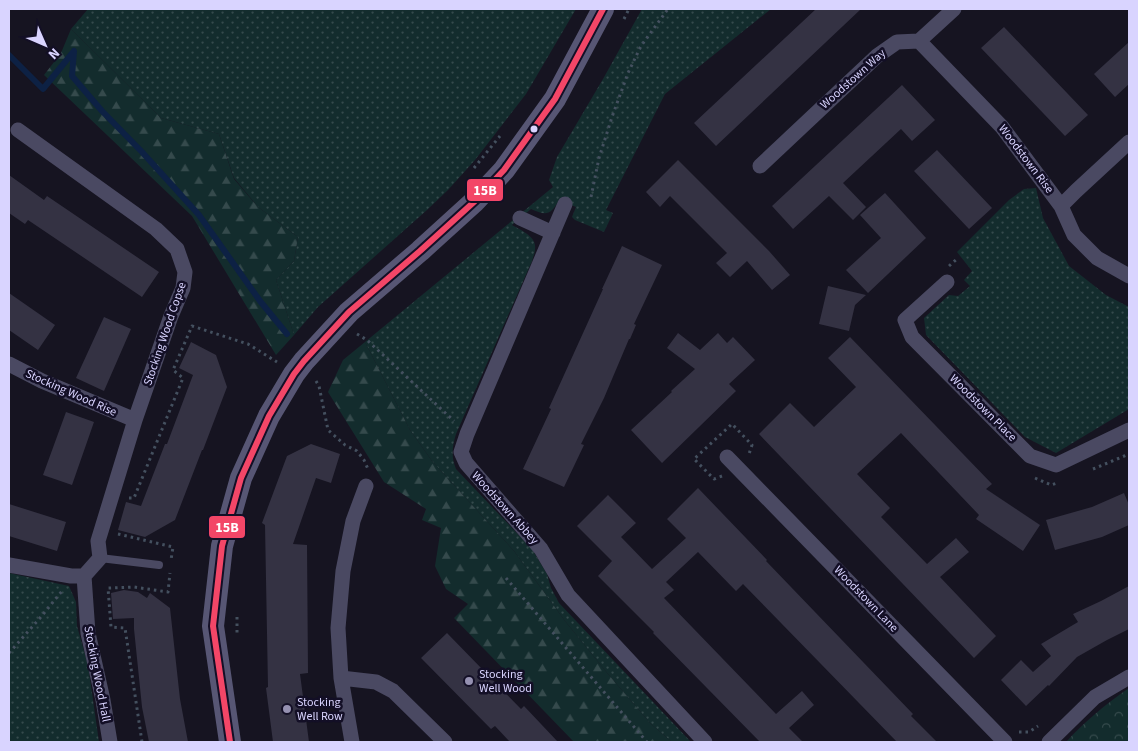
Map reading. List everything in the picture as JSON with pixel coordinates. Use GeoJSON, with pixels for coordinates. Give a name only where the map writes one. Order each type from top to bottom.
{"type":"FeatureCollection","features":[{"type":"Feature","properties":{"kind":"street"},"geometry":{"type":"LineString","coordinates":[[230,742],[213,626],[222,546],[241,478],[269,416],[294,374],[349,312],[433,239],[504,170],[555,99],[603,9]]}},
{"type":"Feature","properties":{"kind":"street"},"geometry":{"type":"LineString","coordinates":[[919,41],[954,9]]}},
{"type":"Feature","properties":{"kind":"street","name":"Woodstown Way"},"geometry":{"type":"LineString","coordinates":[[760,166],[877,56],[897,42],[919,41]]}},
{"type":"Feature","properties":{"kind":"street","name":"Woodstown Rise"},"geometry":{"type":"LineString","coordinates":[[919,41],[1002,127],[1061,206],[1074,235],[1097,258],[1129,276]]}},
{"type":"Feature","properties":{"kind":"street","name":"Stocking Wood Copse"},"geometry":{"type":"LineString","coordinates":[[18,130],[156,229],[177,249],[185,272],[184,288],[171,316],[135,420],[98,541],[100,558]]}},
{"type":"Feature","properties":{"kind":"street"},"geometry":{"type":"LineString","coordinates":[[1061,206],[1129,142]]}},
{"type":"Feature","properties":{"kind":"street","name":"Woodstown Abbey"},"geometry":{"type":"LineString","coordinates":[[565,204],[460,452],[466,463],[542,548],[568,595],[704,742]]}},
{"type":"Feature","properties":{"kind":"street"},"geometry":{"type":"LineString","coordinates":[[520,218],[553,233]]}},
{"type":"Feature","properties":{"kind":"street","name":"Woodstown Place"},"geometry":{"type":"LineString","coordinates":[[947,282],[905,320],[912,337],[1030,456],[1056,465],[1129,430]]}},
{"type":"Feature","properties":{"kind":"street","name":"Stocking Wood Rise"},"geometry":{"type":"LineString","coordinates":[[9,364],[42,381],[135,420]]}},
{"type":"Feature","properties":{"kind":"street","name":"Woodstown Lane"},"geometry":{"type":"LineString","coordinates":[[727,457],[1005,742]]}},
{"type":"Feature","properties":{"kind":"street"},"geometry":{"type":"LineString","coordinates":[[352,742],[341,678],[338,628],[342,571],[353,521],[366,486]]}},
{"type":"Feature","properties":{"kind":"street"},"geometry":{"type":"LineString","coordinates":[[9,565],[71,576],[84,576],[100,558]]}},
{"type":"Feature","properties":{"kind":"street","name":"Stocking Wood Hall"},"geometry":{"type":"LineString","coordinates":[[84,576],[88,633],[110,742]]}},
{"type":"Feature","properties":{"kind":"street"},"geometry":{"type":"LineString","coordinates":[[1048,742],[1095,697],[1129,677]]}},
{"type":"Feature","properties":{"kind":"street"},"geometry":{"type":"LineString","coordinates":[[341,678],[376,682],[393,691],[445,742]]}},
{"type":"Feature","properties":{"kind":"lane"},"geometry":{"type":"LineString","coordinates":[[100,558],[159,565]]}},
{"type":"Feature","properties":{"kind":"path"},"geometry":{"type":"LineString","coordinates":[[591,197],[599,158],[628,73],[641,46],[668,9]]}},
{"type":"Feature","properties":{"kind":"path"},"geometry":{"type":"LineString","coordinates":[[124,498],[134,498],[183,378],[173,370],[192,326],[248,344],[278,363]]}},
{"type":"Feature","properties":{"kind":"path"},"geometry":{"type":"LineString","coordinates":[[352,340],[365,328]]}},
{"type":"Feature","properties":{"kind":"path"},"geometry":{"type":"LineString","coordinates":[[357,334],[367,340],[460,426]]}},
{"type":"Feature","properties":{"kind":"path"},"geometry":{"type":"LineString","coordinates":[[310,387],[317,378],[328,430],[345,445],[357,451],[364,460],[369,473],[366,486]]}},
{"type":"Feature","properties":{"kind":"path"},"geometry":{"type":"LineString","coordinates":[[116,533],[172,548],[168,592],[134,587],[108,588],[111,627],[125,628],[142,742]]}},
{"type":"Feature","properties":{"kind":"path"},"geometry":{"type":"LineString","coordinates":[[506,578],[647,742]]}},
{"type":"Feature","properties":{"kind":"path"},"geometry":{"type":"LineString","coordinates":[[9,653],[62,591]]}},
{"type":"Feature","properties":{"kind":"path"},"geometry":{"type":"LineString","coordinates":[[237,614],[238,640]]}},
{"type":"Feature","properties":{"kind":"green space"},"geometry":{"type":"Polygon","coordinates":[[[88,9],[576,9],[526,94],[475,160],[427,210],[318,307],[294,335],[276,280],[294,261],[298,237],[258,207],[234,178],[219,134],[161,118],[71,29],[88,9]]]}},
{"type":"Feature","properties":{"kind":"green space"},"geometry":{"type":"Polygon","coordinates":[[[642,9],[771,9],[665,94],[606,210],[613,213],[604,232],[575,220],[572,217],[576,207],[559,200],[548,213],[541,213],[531,209],[512,225],[531,237],[535,244],[534,254],[456,434],[453,456],[456,469],[532,549],[547,574],[551,588],[559,603],[691,742],[672,742],[651,724],[565,621],[514,551],[432,461],[410,430],[365,342],[553,187],[549,180],[557,157],[642,9]]]}},
{"type":"Feature","properties":{"kind":"green space"},"geometry":{"type":"Polygon","coordinates":[[[71,29],[161,118],[219,134],[234,179],[258,207],[298,237],[294,261],[276,280],[294,335],[276,355],[192,216],[44,75],[61,53],[71,29]]]}},
{"type":"Feature","properties":{"kind":"green space"},"geometry":{"type":"Polygon","coordinates":[[[1036,188],[1043,218],[1069,266],[1106,295],[1129,307],[1129,409],[1056,453],[1025,437],[926,335],[924,318],[949,295],[958,296],[970,286],[964,280],[972,271],[957,252],[1009,200],[1024,189],[1036,188]]]}},
{"type":"Feature","properties":{"kind":"green space"},"geometry":{"type":"Polygon","coordinates":[[[365,342],[410,430],[432,461],[514,551],[565,621],[608,674],[651,724],[672,742],[574,742],[454,618],[468,604],[446,589],[435,566],[441,528],[422,520],[426,509],[384,482],[328,392],[343,360],[365,342]]]}},
{"type":"Feature","properties":{"kind":"green space"},"geometry":{"type":"Polygon","coordinates":[[[9,573],[69,586],[76,602],[77,626],[88,665],[99,742],[9,742],[9,573]]]}},
{"type":"Feature","properties":{"kind":"green space"},"geometry":{"type":"Polygon","coordinates":[[[1129,688],[1129,742],[1066,742],[1096,713],[1129,688]]]}},
{"type":"Feature","properties":{"kind":"building"},"geometry":{"type":"Polygon","coordinates":[[[816,9],[861,9],[716,146],[694,123],[816,9]]]}},
{"type":"Feature","properties":{"kind":"building"},"geometry":{"type":"Polygon","coordinates":[[[1004,27],[1088,115],[1065,136],[981,48],[1004,27]]]}},
{"type":"Feature","properties":{"kind":"building"},"geometry":{"type":"Polygon","coordinates":[[[1129,42],[1129,84],[1115,97],[1094,74],[1129,42]]]}},
{"type":"Feature","properties":{"kind":"building"},"geometry":{"type":"Polygon","coordinates":[[[902,85],[935,120],[912,141],[901,129],[843,183],[866,207],[853,220],[829,196],[793,229],[772,206],[902,85]]]}},
{"type":"Feature","properties":{"kind":"building"},"geometry":{"type":"Polygon","coordinates":[[[937,150],[992,208],[969,229],[914,171],[937,150]]]}},
{"type":"Feature","properties":{"kind":"building"},"geometry":{"type":"Polygon","coordinates":[[[678,160],[769,251],[790,275],[772,290],[747,261],[730,277],[716,263],[727,253],[670,196],[660,207],[646,192],[678,160]]]}},
{"type":"Feature","properties":{"kind":"building"},"geometry":{"type":"Polygon","coordinates":[[[9,175],[44,200],[47,196],[159,272],[142,297],[28,220],[25,224],[9,213],[9,175]]]}},
{"type":"Feature","properties":{"kind":"building"},"geometry":{"type":"Polygon","coordinates":[[[885,193],[926,238],[868,293],[846,270],[881,238],[860,215],[885,193]]]}},
{"type":"Feature","properties":{"kind":"building"},"geometry":{"type":"Polygon","coordinates":[[[622,246],[662,265],[634,324],[636,325],[604,398],[581,444],[584,445],[564,487],[523,469],[622,246]]]}},
{"type":"Feature","properties":{"kind":"building"},"geometry":{"type":"Polygon","coordinates":[[[828,286],[866,295],[855,305],[849,331],[819,324],[828,286]]]}},
{"type":"Feature","properties":{"kind":"building"},"geometry":{"type":"Polygon","coordinates":[[[9,293],[55,325],[38,350],[9,330],[9,293]]]}},
{"type":"Feature","properties":{"kind":"building"},"geometry":{"type":"Polygon","coordinates":[[[104,317],[131,329],[104,391],[76,378],[104,317]]]}},
{"type":"Feature","properties":{"kind":"building"},"geometry":{"type":"Polygon","coordinates":[[[678,333],[700,350],[718,333],[727,343],[733,337],[755,360],[729,384],[736,391],[662,463],[631,430],[695,369],[667,348],[678,333]]]}},
{"type":"Feature","properties":{"kind":"building"},"geometry":{"type":"Polygon","coordinates":[[[850,337],[992,484],[986,489],[1040,525],[1023,551],[976,519],[979,515],[901,433],[857,474],[890,508],[881,517],[927,564],[956,538],[969,552],[940,577],[996,636],[974,658],[759,434],[790,403],[814,427],[856,387],[828,358],[850,337]]]}},
{"type":"Feature","properties":{"kind":"building"},"geometry":{"type":"Polygon","coordinates":[[[191,342],[216,355],[227,387],[203,450],[175,520],[145,537],[118,530],[126,502],[141,506],[165,444],[167,444],[193,375],[179,368],[191,342]]]}},
{"type":"Feature","properties":{"kind":"building"},"geometry":{"type":"Polygon","coordinates":[[[66,412],[94,422],[72,485],[43,475],[66,412]]]}},
{"type":"Feature","properties":{"kind":"building"},"geometry":{"type":"Polygon","coordinates":[[[311,444],[340,454],[331,483],[316,478],[293,544],[307,545],[308,673],[300,674],[309,742],[273,742],[266,688],[268,687],[265,525],[262,523],[287,456],[311,444]]]}},
{"type":"Feature","properties":{"kind":"building"},"geometry":{"type":"Polygon","coordinates":[[[698,488],[913,714],[911,716],[937,742],[897,742],[743,584],[736,591],[698,552],[666,582],[674,590],[664,598],[776,714],[802,691],[814,705],[789,728],[803,742],[760,742],[598,576],[612,561],[577,526],[608,495],[636,523],[621,537],[652,569],[686,538],[667,519],[698,488]]]}},
{"type":"Feature","properties":{"kind":"building"},"geometry":{"type":"Polygon","coordinates":[[[1124,493],[1129,505],[1129,525],[1102,537],[1055,550],[1046,520],[1092,507],[1124,493]]]}},
{"type":"Feature","properties":{"kind":"building"},"geometry":{"type":"Polygon","coordinates":[[[9,504],[66,522],[57,551],[9,536],[9,504]]]}},
{"type":"Feature","properties":{"kind":"building"},"geometry":{"type":"Polygon","coordinates":[[[1129,586],[1129,629],[1077,657],[1049,686],[1026,706],[1001,680],[1021,660],[1033,672],[1051,656],[1041,644],[1078,622],[1073,614],[1129,586]]]}},
{"type":"Feature","properties":{"kind":"building"},"geometry":{"type":"Polygon","coordinates":[[[124,590],[138,592],[147,598],[150,593],[170,608],[180,699],[188,742],[149,742],[142,707],[134,618],[113,619],[111,593],[124,590]]]}},
{"type":"Feature","properties":{"kind":"building","name":"Stocking Well Wood"},"geometry":{"type":"Polygon","coordinates":[[[447,633],[521,709],[524,706],[558,742],[510,742],[495,726],[491,729],[421,658],[447,633]]]}},
{"type":"Feature","properties":{"kind":"waterway"},"geometry":{"type":"LineString","coordinates":[[9,55],[43,89],[74,51],[72,76],[199,215],[260,301],[287,334]]}},
{"type":"Feature","properties":{"kind":"transit line","name":"15B"},"geometry":{"type":"LineString","coordinates":[[230,742],[213,626],[222,546],[241,478],[269,416],[294,374],[349,312],[475,201],[504,170],[555,99],[603,9]]}},
{"type":"Feature","properties":{"kind":"place","name":"Stocking Well Wood"},"geometry":{"type":"Point","coordinates":[469,681]}},
{"type":"Feature","properties":{"kind":"place","name":"Stocking Well Row"},"geometry":{"type":"Point","coordinates":[287,709]}}]}
